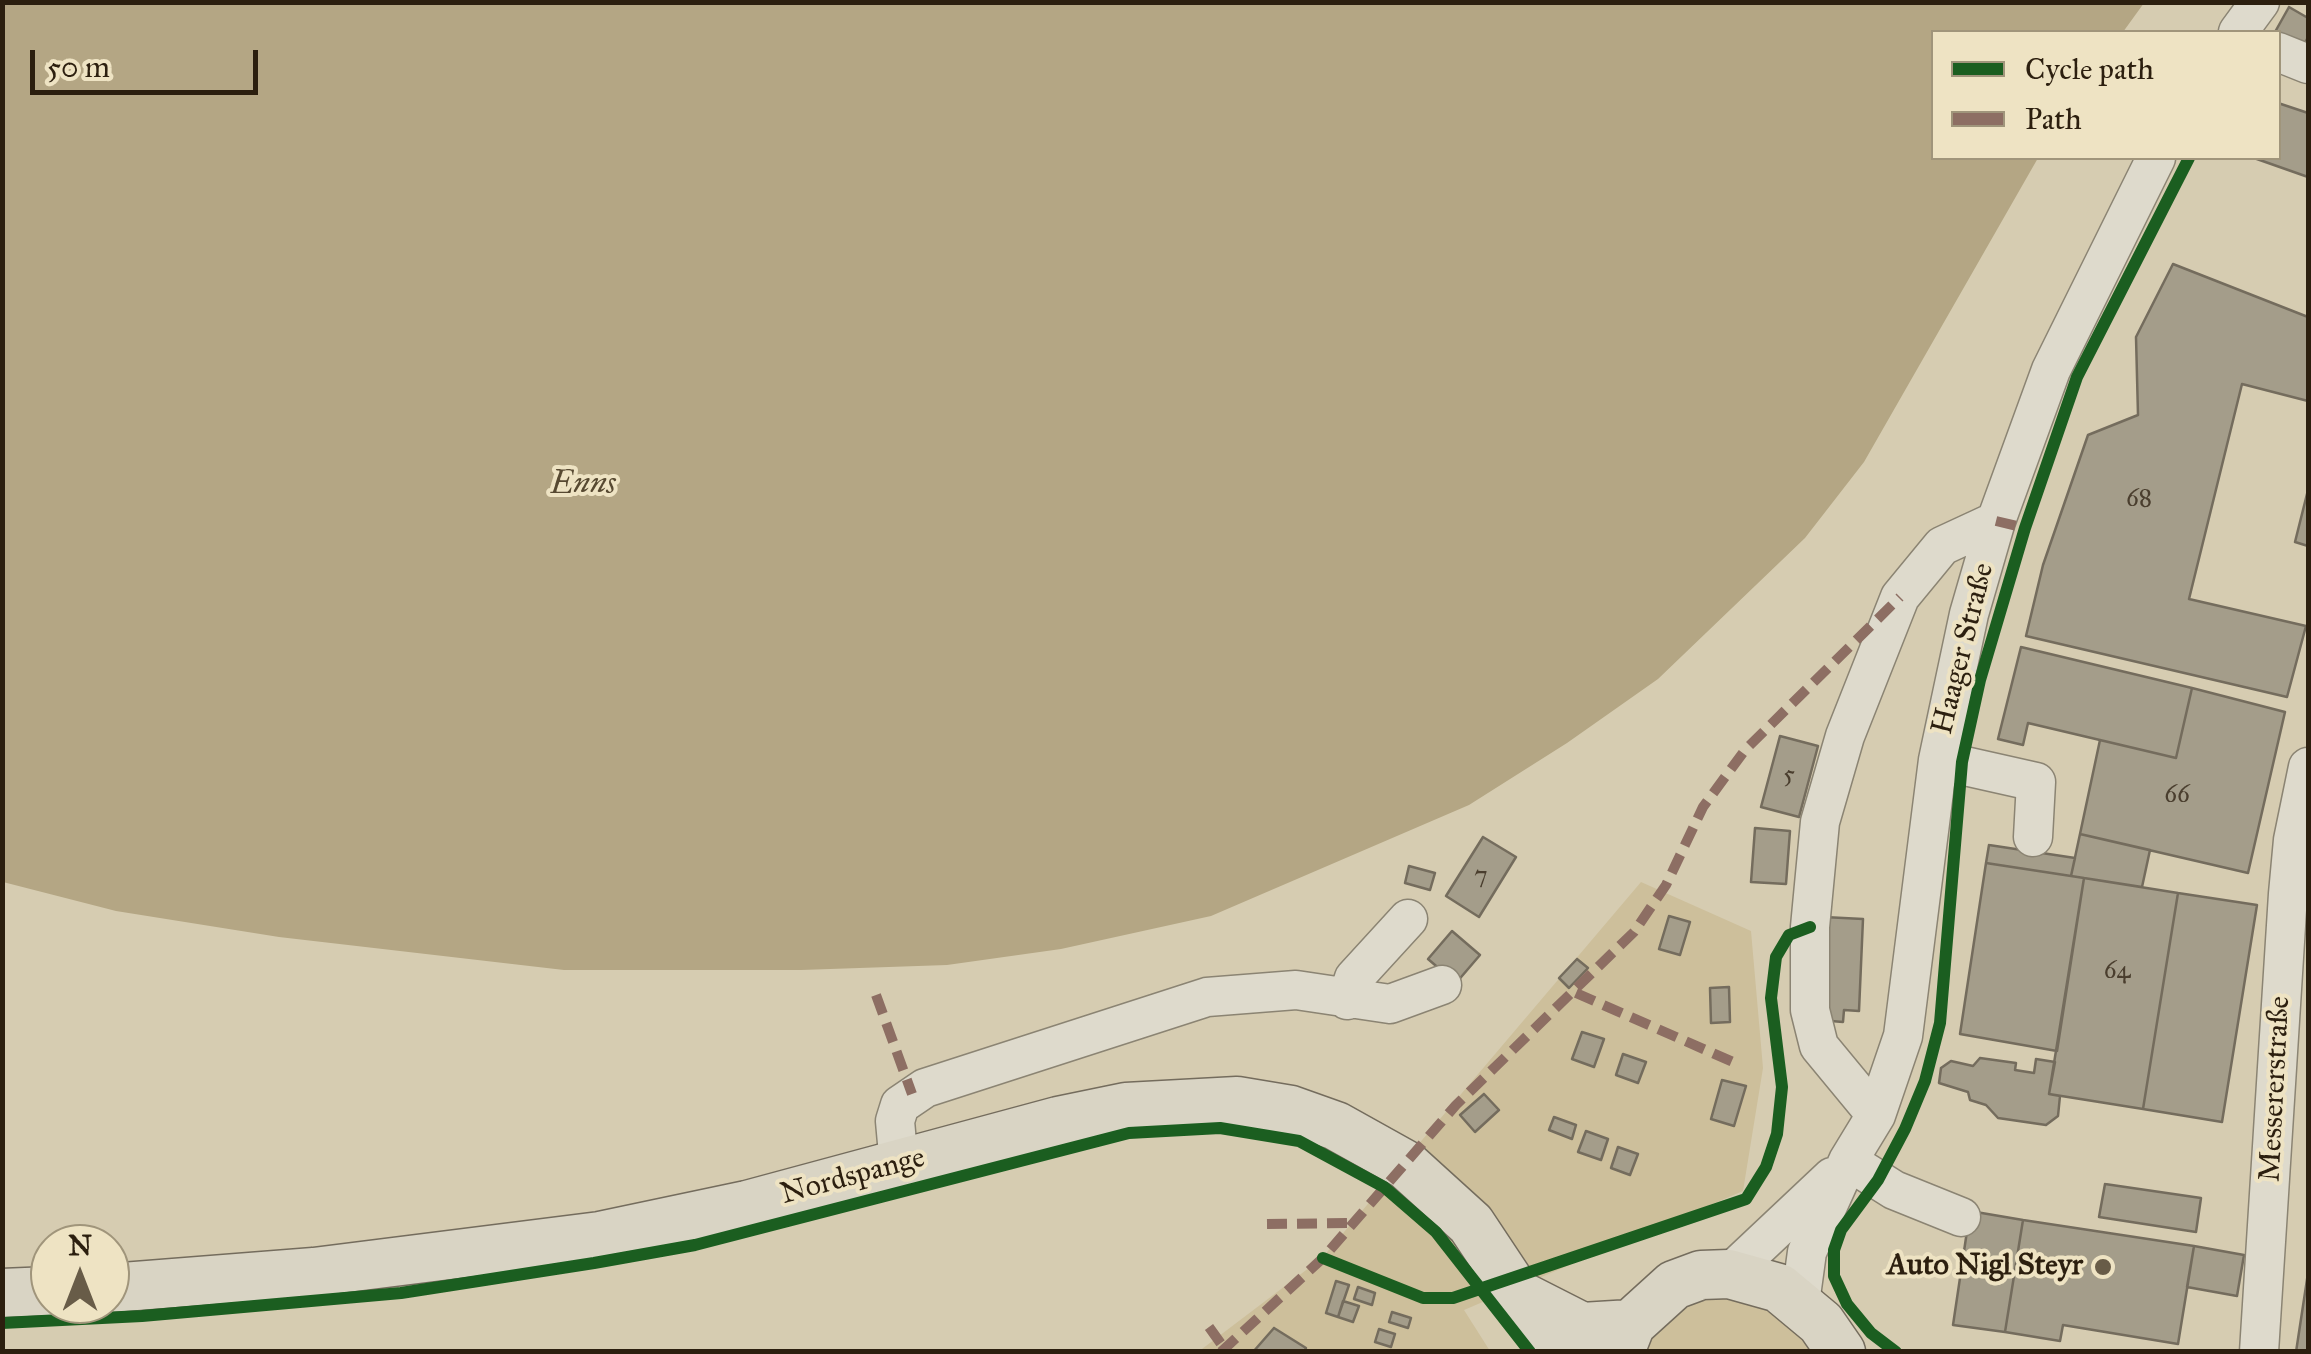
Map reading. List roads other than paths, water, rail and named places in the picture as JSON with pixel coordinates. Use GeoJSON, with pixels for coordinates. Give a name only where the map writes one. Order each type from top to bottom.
{"type":"FeatureCollection","features":[{"type":"Feature","properties":{"kind":"main road","name":"Nordspange"},"geometry":{"type":"LineString","coordinates":[[130,1286],[314,1272],[600,1236],[747,1205],[1126,1107],[1237,1101],[1291,1110],[1376,1146],[1440,1192],[1471,1224],[1556,1352]]}},
{"type":"Feature","properties":{"kind":"main road"},"geometry":{"type":"LineString","coordinates":[[1626,1338],[1674,1285],[1702,1275],[1729,1274],[1767,1283],[1800,1303],[1841,1352]]}},
{"type":"Feature","properties":{"kind":"main road"},"geometry":{"type":"LineString","coordinates":[[2,1294],[30,1292]]}},
{"type":"Feature","properties":{"kind":"main road","name":"Nordspange"},"geometry":{"type":"LineString","coordinates":[[1523,1297],[1582,1327],[1626,1338]]}},
{"type":"Feature","properties":{"kind":"street"},"geometry":{"type":"LineString","coordinates":[[2239,30],[2260,2]]}},
{"type":"Feature","properties":{"kind":"street"},"geometry":{"type":"LineString","coordinates":[[2281,53],[2308,64]]}},
{"type":"Feature","properties":{"kind":"street","name":"Haager Straße"},"geometry":{"type":"LineString","coordinates":[[1800,1303],[1807,1252],[1848,1161],[1876,1115],[1904,1036],[1950,691],[1996,520],[2051,370],[2155,160]]}},
{"type":"Feature","properties":{"kind":"street"},"geometry":{"type":"LineString","coordinates":[[1876,1115],[1819,1046],[1814,1032],[1810,927],[1820,822],[1845,736],[1900,596],[1942,546],[1996,520]]}},
{"type":"Feature","properties":{"kind":"street"},"geometry":{"type":"LineString","coordinates":[[1938,760],[1962,762],[2036,782],[2034,837]]}},
{"type":"Feature","properties":{"kind":"street","name":"Messererstraße"},"geometry":{"type":"LineString","coordinates":[[2259,1352],[2288,894],[2293,840],[2308,767]]}},
{"type":"Feature","properties":{"kind":"street"},"geometry":{"type":"LineString","coordinates":[[1347,1000],[1354,978],[1408,919]]}},
{"type":"Feature","properties":{"kind":"street"},"geometry":{"type":"LineString","coordinates":[[900,1165],[895,1121],[900,1105],[924,1088],[1208,997],[1296,990],[1390,1004],[1442,984]]}},
{"type":"Feature","properties":{"kind":"street"},"geometry":{"type":"LineString","coordinates":[[1848,1161],[1894,1190],[1961,1216]]}},
{"type":"Feature","properties":{"kind":"street","name":"Haager Straße"},"geometry":{"type":"LineString","coordinates":[[1729,1274],[1848,1161]]}},
{"type":"Feature","properties":{"kind":"water","name":"Enns"},"geometry":{"type":"Polygon","coordinates":[[[3,2],[2144,2],[2124,30],[1931,30],[1931,160],[2037,160],[1864,462],[1805,538],[1658,679],[1567,743],[1469,805],[1211,916],[1061,949],[947,965],[801,970],[564,970],[279,937],[116,911],[3,882],[3,2]]]}},
{"type":"Feature","properties":{"kind":"place","name":"Auto Nigl Steyr"},"geometry":{"type":"Point","coordinates":[2103,1267]}}]}
